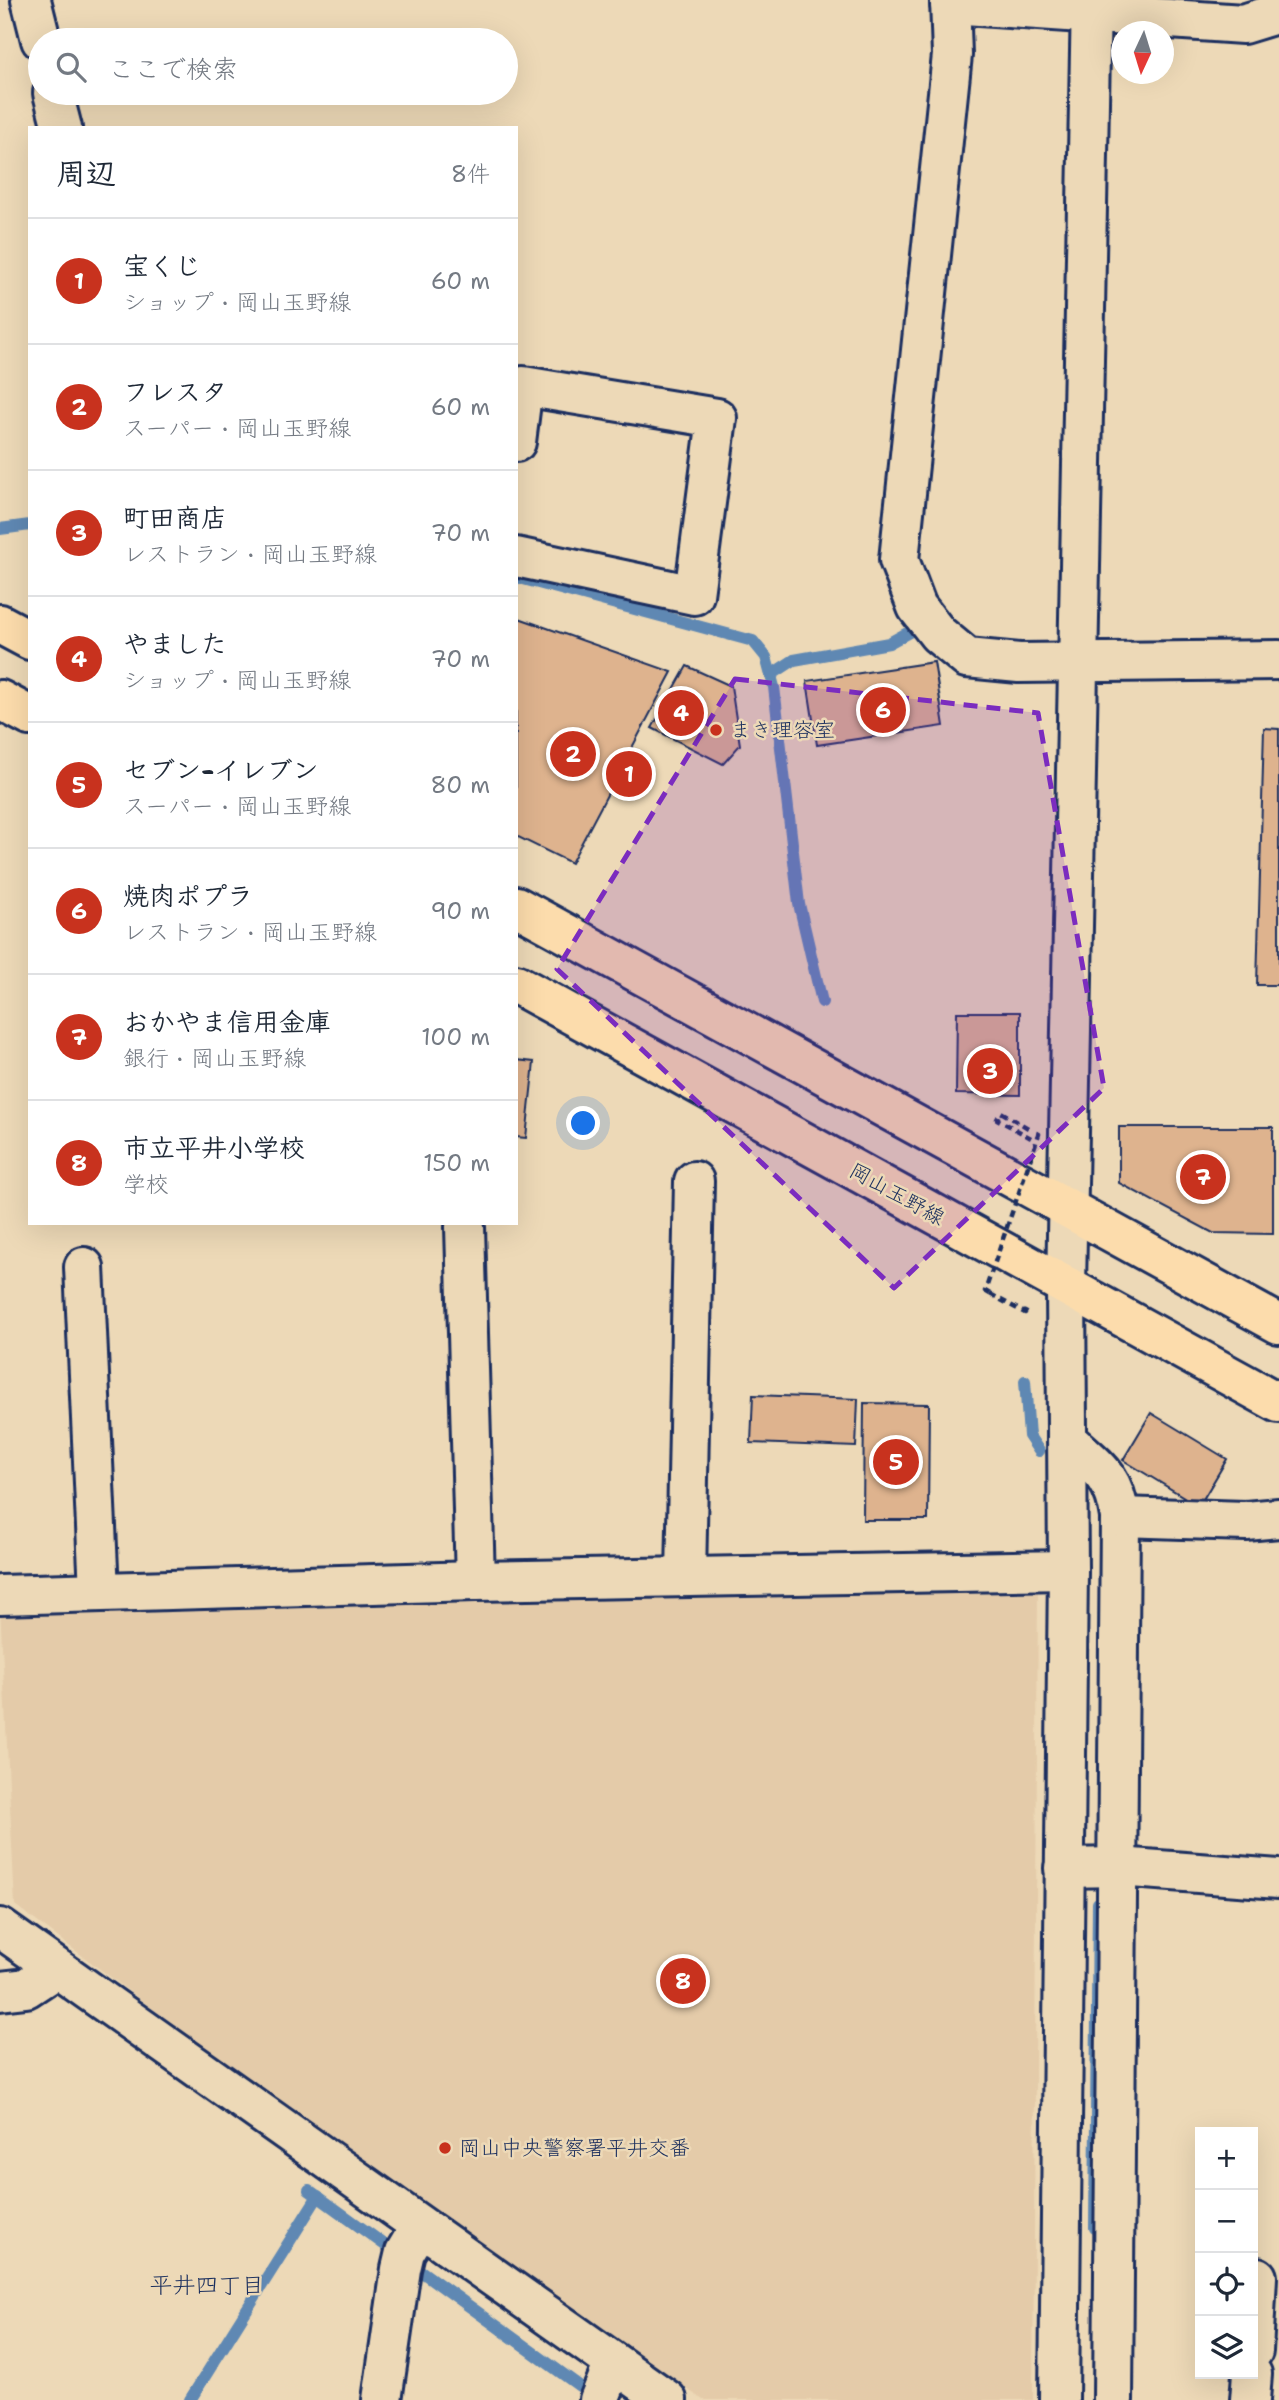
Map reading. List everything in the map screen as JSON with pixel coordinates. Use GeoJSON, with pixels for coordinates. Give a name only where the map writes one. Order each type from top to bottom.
{"type":"FeatureCollection","features":[{"type":"Feature","properties":{"kind":"main road"},"geometry":{"type":"LineString","coordinates":[[0,624],[28,639]]}},
{"type":"Feature","properties":{"kind":"main road"},"geometry":{"type":"LineString","coordinates":[[0,700],[28,715]]}},
{"type":"Feature","properties":{"kind":"main road"},"geometry":{"type":"LineString","coordinates":[[518,907],[1279,1324]]}},
{"type":"Feature","properties":{"kind":"main road","name":"岡山玉野線"},"geometry":{"type":"LineString","coordinates":[[518,985],[1279,1403]]}},
{"type":"Feature","properties":{"kind":"street"},"geometry":{"type":"LineString","coordinates":[[31,0],[38,28]]}},
{"type":"Feature","properties":{"kind":"street"},"geometry":{"type":"LineString","coordinates":[[1279,13],[1243,24],[1091,6],[950,2],[952,55],[899,560],[917,607],[938,634],[967,658],[1019,663],[1279,660]]}},
{"type":"Feature","properties":{"kind":"street"},"geometry":{"type":"LineString","coordinates":[[1091,6],[1066,1287],[1068,1570],[1095,1867],[1113,2400]]}},
{"type":"Feature","properties":{"kind":"street"},"geometry":{"type":"LineString","coordinates":[[57,105],[62,126]]}},
{"type":"Feature","properties":{"kind":"street"},"geometry":{"type":"LineString","coordinates":[[518,426],[523,386],[717,418],[694,596],[518,557]]}},
{"type":"Feature","properties":{"kind":"street"},"geometry":{"type":"LineString","coordinates":[[686,1577],[694,1181]]}},
{"type":"Feature","properties":{"kind":"street"},"geometry":{"type":"LineString","coordinates":[[465,1227],[475,1581]]}},
{"type":"Feature","properties":{"kind":"street"},"geometry":{"type":"LineString","coordinates":[[84,1267],[99,1591]]}},
{"type":"Feature","properties":{"kind":"street"},"geometry":{"type":"LineString","coordinates":[[1059,2400],[1121,1517],[1117,1491],[1111,1481],[1067,1439]]}},
{"type":"Feature","properties":{"kind":"street"},"geometry":{"type":"LineString","coordinates":[[1121,1517],[1245,1521],[1279,1518]]}},
{"type":"Feature","properties":{"kind":"street"},"geometry":{"type":"LineString","coordinates":[[0,1595],[475,1581],[1068,1570]]}},
{"type":"Feature","properties":{"kind":"street"},"geometry":{"type":"LineString","coordinates":[[1095,1867],[1279,1879]]}},
{"type":"Feature","properties":{"kind":"street"},"geometry":{"type":"LineString","coordinates":[[0,1928],[409,2250],[604,2385],[667,2400]]}},
{"type":"Feature","properties":{"kind":"street"},"geometry":{"type":"LineString","coordinates":[[0,1992],[26,1988],[55,1969]]}},
{"type":"Feature","properties":{"kind":"street"},"geometry":{"type":"LineString","coordinates":[[382,2400],[409,2250]]}},
{"type":"Feature","properties":{"kind":"street"},"geometry":{"type":"LineString","coordinates":[[1250,2400],[1252,2379]]}},
{"type":"Feature","properties":{"kind":"path"},"geometry":{"type":"LineString","coordinates":[[1023,1311],[985,1291],[1039,1134],[1001,1112],[997,1119],[1031,1138]]}},
{"type":"Feature","properties":{"kind":"highlighted area"},"geometry":{"type":"Polygon","coordinates":[[[735,679],[1038,713],[1104,1088],[894,1288],[557,969],[735,679]]]}},
{"type":"Feature","properties":{"kind":"shaded area"},"geometry":{"type":"Polygon","coordinates":[[[1038,1584],[1033,2400],[703,2400],[346,2155],[15,1905],[0,1606],[1038,1584]]]}},
{"type":"Feature","properties":{"kind":"building"},"geometry":{"type":"Polygon","coordinates":[[[518,618],[672,672],[571,863],[518,837],[518,618]]]}},
{"type":"Feature","properties":{"kind":"building"},"geometry":{"type":"Polygon","coordinates":[[[934,662],[944,726],[817,745],[807,681],[934,662]]]}},
{"type":"Feature","properties":{"kind":"building"},"geometry":{"type":"Polygon","coordinates":[[[687,666],[731,686],[740,745],[723,764],[652,728],[687,666]]]}},
{"type":"Feature","properties":{"kind":"building"},"geometry":{"type":"Polygon","coordinates":[[[1264,728],[1279,729],[1279,985],[1257,985],[1264,728]]]}},
{"type":"Feature","properties":{"kind":"building"},"geometry":{"type":"Polygon","coordinates":[[[957,1012],[1020,1012],[1020,1095],[956,1094],[957,1012]]]}},
{"type":"Feature","properties":{"kind":"building"},"geometry":{"type":"Polygon","coordinates":[[[518,1060],[534,1062],[526,1138],[518,1137],[518,1060]]]}},
{"type":"Feature","properties":{"kind":"building"},"geometry":{"type":"Polygon","coordinates":[[[1119,1127],[1273,1127],[1273,1234],[1213,1233],[1119,1183],[1119,1127]]]}},
{"type":"Feature","properties":{"kind":"building"},"geometry":{"type":"Polygon","coordinates":[[[753,1395],[858,1399],[856,1447],[751,1443],[753,1395]]]}},
{"type":"Feature","properties":{"kind":"building"},"geometry":{"type":"Polygon","coordinates":[[[864,1403],[929,1404],[928,1520],[863,1520],[864,1403]]]}},
{"type":"Feature","properties":{"kind":"building"},"geometry":{"type":"Polygon","coordinates":[[[1151,1413],[1227,1459],[1199,1506],[1123,1460],[1151,1413]]]}},
{"type":"Feature","properties":{"kind":"waterway"},"geometry":{"type":"LineString","coordinates":[[0,529],[28,525]]}},
{"type":"Feature","properties":{"kind":"waterway"},"geometry":{"type":"LineString","coordinates":[[518,578],[753,641],[766,657],[774,687],[799,904],[822,1002]]}},
{"type":"Feature","properties":{"kind":"waterway"},"geometry":{"type":"LineString","coordinates":[[771,675],[794,660],[889,643],[920,626]]}},
{"type":"Feature","properties":{"kind":"waterway"},"geometry":{"type":"LineString","coordinates":[[1025,1381],[1029,1436],[1039,1451]]}},
{"type":"Feature","properties":{"kind":"waterway"},"geometry":{"type":"LineString","coordinates":[[1095,2228],[1098,1903]]}},
{"type":"Feature","properties":{"kind":"waterway"},"geometry":{"type":"LineString","coordinates":[[309,2190],[596,2398]]}},
{"type":"Feature","properties":{"kind":"waterway"},"geometry":{"type":"LineString","coordinates":[[190,2400],[318,2196]]}},
{"type":"Feature","properties":{"kind":"place","name":"焼肉ポプラ"},"geometry":{"type":"Point","coordinates":[883,710]}},
{"type":"Feature","properties":{"kind":"place","name":"やました"},"geometry":{"type":"Point","coordinates":[681,713]}},
{"type":"Feature","properties":{"kind":"place","name":"まき理容室"},"geometry":{"type":"Point","coordinates":[716,730]}},
{"type":"Feature","properties":{"kind":"place","name":"フレスタ"},"geometry":{"type":"Point","coordinates":[573,754]}},
{"type":"Feature","properties":{"kind":"place","name":"宝くじ"},"geometry":{"type":"Point","coordinates":[629,774]}},
{"type":"Feature","properties":{"kind":"place","name":"町田商店"},"geometry":{"type":"Point","coordinates":[990,1071]}},
{"type":"Feature","properties":{"kind":"place","name":"おかやま信用金庫"},"geometry":{"type":"Point","coordinates":[1203,1177]}},
{"type":"Feature","properties":{"kind":"place","name":"セブン-イレブン"},"geometry":{"type":"Point","coordinates":[896,1462]}},
{"type":"Feature","properties":{"kind":"place","name":"市立平井小学校"},"geometry":{"type":"Point","coordinates":[683,1981]}},
{"type":"Feature","properties":{"kind":"place","name":"岡山中央警察署平井交番"},"geometry":{"type":"Point","coordinates":[445,2148]}},
{"type":"Feature","properties":{"kind":"district","name":"平井四丁目"},"geometry":{"type":"Point","coordinates":[207,2285]}}]}
